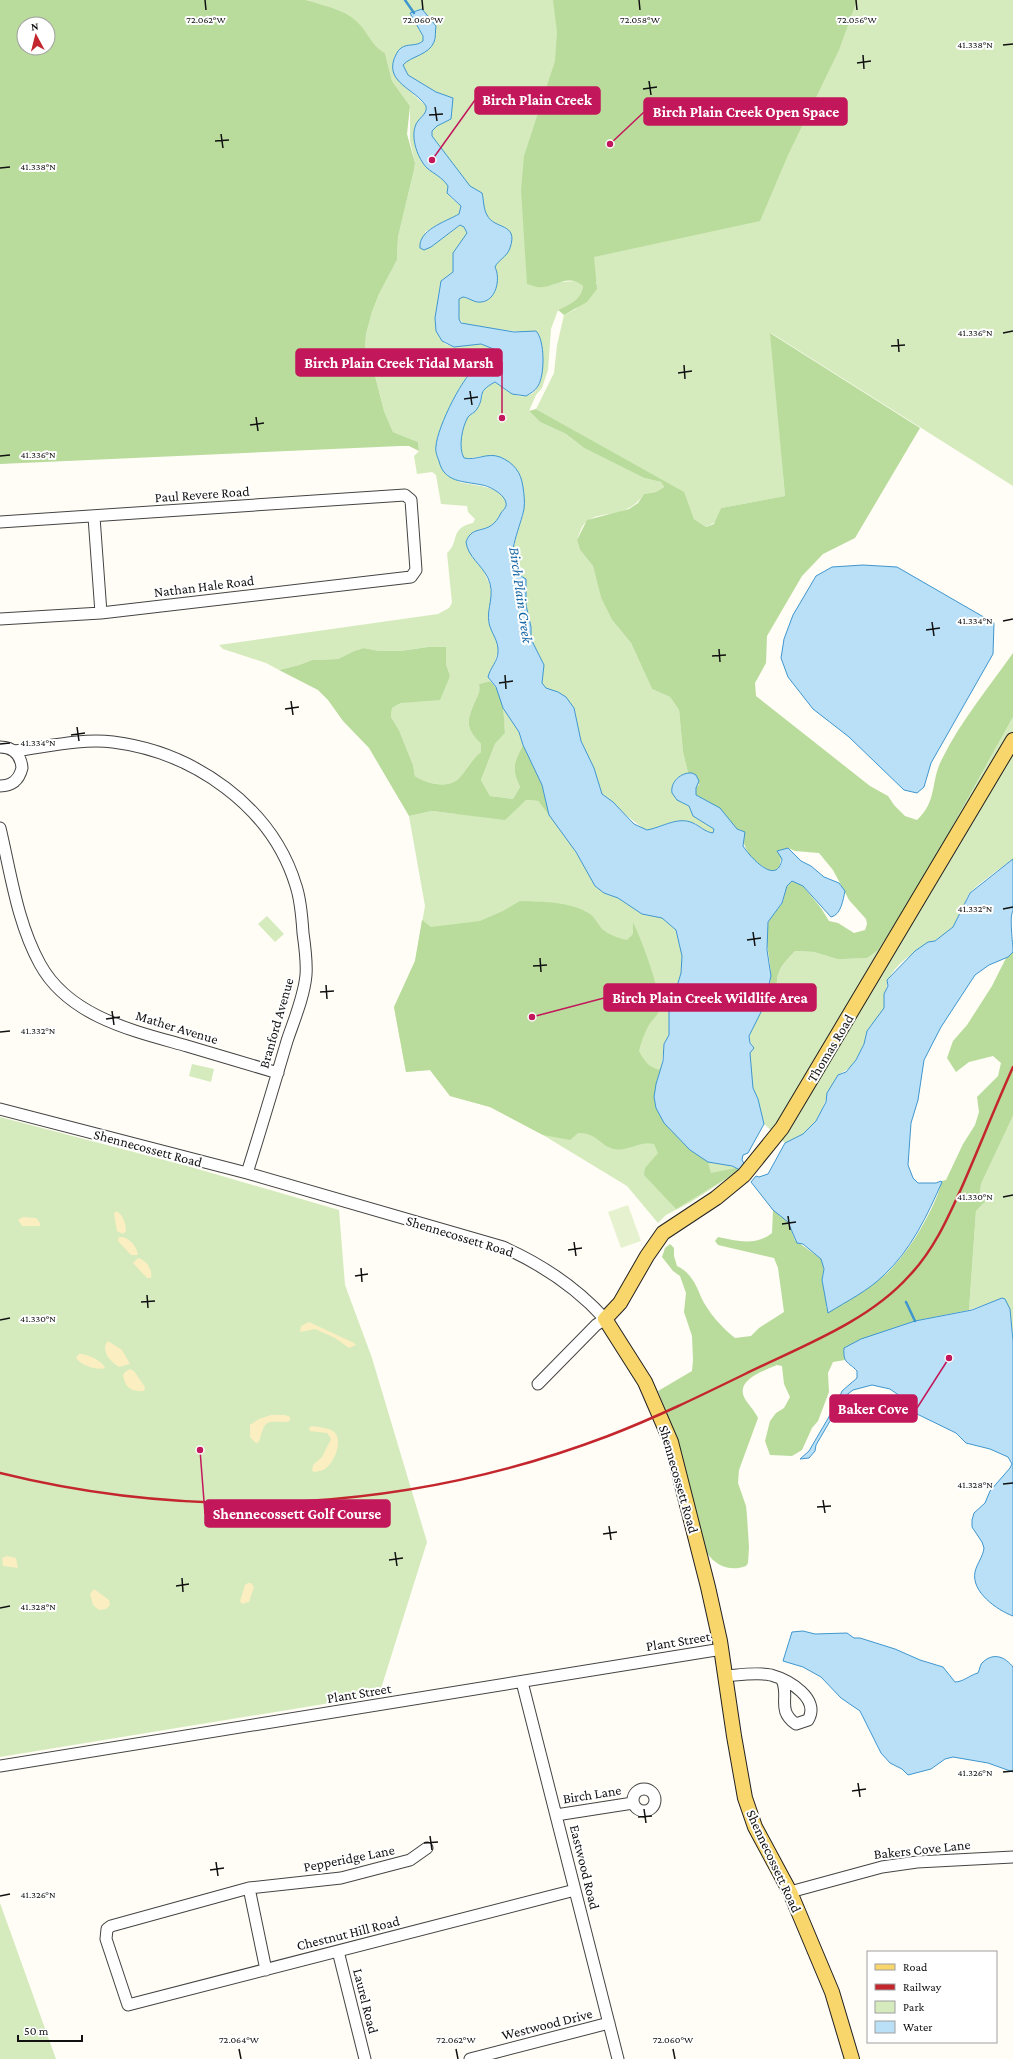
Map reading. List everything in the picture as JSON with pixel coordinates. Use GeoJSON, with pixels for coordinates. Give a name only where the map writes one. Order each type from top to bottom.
{"type":"FeatureCollection","features":[{"type":"Feature","properties":{"kind":"main road","name":"Thomas Road"},"geometry":{"type":"LineString","coordinates":[[605,1319],[620,1303],[647,1256],[663,1233],[683,1218],[716,1198],[747,1172],[778,1134],[797,1105],[1013,740]]}},
{"type":"Feature","properties":{"kind":"main road","name":"Shennecossett Road"},"geometry":{"type":"LineString","coordinates":[[605,1319],[645,1382],[668,1433],[708,1587],[722,1649],[745,1798],[755,1827],[790,1892],[832,1992],[852,2059]]}},
{"type":"Feature","properties":{"kind":"street","name":"Paul Revere Road"},"geometry":{"type":"LineString","coordinates":[[0,522],[94,517],[406,495],[411,500],[416,570],[411,578]]}},
{"type":"Feature","properties":{"kind":"street"},"geometry":{"type":"LineString","coordinates":[[94,517],[101,613]]}},
{"type":"Feature","properties":{"kind":"street","name":"Nathan Hale Road"},"geometry":{"type":"LineString","coordinates":[[0,619],[101,613],[411,578]]}},
{"type":"Feature","properties":{"kind":"street","name":"Branford Avenue"},"geometry":{"type":"LineString","coordinates":[[14,751],[79,742],[111,742],[138,746],[166,755],[192,766],[217,780],[252,811],[264,826],[286,860],[296,886],[305,955],[306,976],[247,1173]]}},
{"type":"Feature","properties":{"kind":"street"},"geometry":{"type":"LineString","coordinates":[[0,747],[8,748],[14,751],[22,762],[21,774],[17,779],[7,786],[0,786]]}},
{"type":"Feature","properties":{"kind":"street"},"geometry":{"type":"LineString","coordinates":[[22,762],[38,748]]}},
{"type":"Feature","properties":{"kind":"street","name":"Mather Avenue"},"geometry":{"type":"LineString","coordinates":[[0,828],[23,928],[41,966],[53,983],[70,999],[111,1023],[135,1032],[278,1072]]}},
{"type":"Feature","properties":{"kind":"street","name":"Shennecossett Road"},"geometry":{"type":"LineString","coordinates":[[0,1109],[247,1173],[503,1247],[522,1256],[568,1286],[591,1303],[605,1319]]}},
{"type":"Feature","properties":{"kind":"street"},"geometry":{"type":"LineString","coordinates":[[538,1384],[596,1325],[605,1319]]}},
{"type":"Feature","properties":{"kind":"street","name":"Plant Street"},"geometry":{"type":"LineString","coordinates":[[0,1766],[722,1649]]}},
{"type":"Feature","properties":{"kind":"street"},"geometry":{"type":"LineString","coordinates":[[725,1676],[771,1675],[782,1680]]}},
{"type":"Feature","properties":{"kind":"street","name":"Eastwood Road"},"geometry":{"type":"LineString","coordinates":[[522,1682],[618,2059]]}},
{"type":"Feature","properties":{"kind":"street","name":"Birch Lane"},"geometry":{"type":"LineString","coordinates":[[556,1815],[633,1803]]}},
{"type":"Feature","properties":{"kind":"street","name":"Pepperidge Lane"},"geometry":{"type":"LineString","coordinates":[[128,2005],[106,1939],[107,1929],[117,1923],[249,1888],[341,1878],[410,1860],[427,1848]]}},
{"type":"Feature","properties":{"kind":"street","name":"Bakers Cove Lane"},"geometry":{"type":"LineString","coordinates":[[790,1892],[882,1867],[947,1860],[1013,1857]]}},
{"type":"Feature","properties":{"kind":"street"},"geometry":{"type":"LineString","coordinates":[[249,1888],[266,1970]]}},
{"type":"Feature","properties":{"kind":"street","name":"Chestnut Hill Road"},"geometry":{"type":"LineString","coordinates":[[128,2005],[575,1890]]}},
{"type":"Feature","properties":{"kind":"street","name":"Laurel Road"},"geometry":{"type":"LineString","coordinates":[[338,1950],[365,2059]]}},
{"type":"Feature","properties":{"kind":"street","name":"Westwood Drive"},"geometry":{"type":"LineString","coordinates":[[470,2059],[609,2023]]}},
{"type":"Feature","properties":{"kind":"green space"},"geometry":{"type":"Polygon","coordinates":[[[0,0],[306,0],[345,13],[364,29],[376,46],[385,53],[392,81],[410,106],[407,134],[415,163],[398,237],[397,260],[379,294],[372,312],[366,334],[365,350],[374,359],[374,372],[384,411],[393,432],[418,442],[419,451],[409,446],[0,464],[0,0]]]}},
{"type":"Feature","properties":{"kind":"green space"},"geometry":{"type":"Polygon","coordinates":[[[306,0],[1013,0],[1013,486],[771,333],[785,496],[721,508],[716,522],[706,527],[694,519],[683,492],[536,409],[554,373],[557,345],[564,315],[576,309],[597,283],[594,276],[594,258],[557,282],[577,281],[583,286],[582,291],[580,295],[571,303],[558,310],[551,329],[548,370],[542,388],[536,395],[529,411],[540,422],[566,434],[584,448],[644,478],[661,482],[664,487],[656,492],[644,494],[629,508],[597,516],[591,519],[585,523],[581,529],[577,540],[580,550],[593,566],[601,598],[612,620],[631,643],[652,689],[670,697],[679,710],[683,752],[688,773],[679,776],[686,805],[689,806],[693,816],[714,829],[713,833],[706,831],[695,823],[676,821],[649,830],[644,829],[622,812],[613,802],[602,794],[594,768],[581,741],[574,708],[558,692],[546,688],[542,683],[544,665],[531,639],[531,627],[526,605],[526,579],[518,573],[514,565],[513,556],[516,537],[524,509],[524,493],[519,474],[517,469],[483,456],[464,459],[461,443],[464,427],[468,417],[475,411],[480,403],[481,396],[485,389],[489,386],[495,382],[509,392],[519,396],[527,396],[534,392],[538,387],[542,372],[542,349],[521,332],[465,325],[459,319],[459,299],[463,296],[484,302],[492,296],[496,290],[476,225],[427,148],[434,112],[397,68],[431,37],[418,28],[423,36],[423,41],[414,46],[406,47],[400,50],[396,54],[393,61],[403,85],[426,106],[424,114],[414,128],[433,172],[445,181],[448,186],[449,196],[461,206],[459,214],[425,232],[431,247],[461,225],[467,233],[456,251],[453,272],[445,278],[440,286],[435,318],[436,331],[445,344],[454,347],[481,344],[496,350],[502,358],[498,361],[482,362],[467,376],[447,413],[436,446],[459,482],[495,490],[505,499],[506,505],[494,525],[477,530],[471,556],[481,566],[490,585],[492,599],[488,621],[498,645],[498,652],[489,679],[490,681],[479,684],[479,694],[469,718],[472,733],[481,744],[481,752],[461,776],[451,783],[432,783],[415,776],[413,765],[399,730],[391,717],[392,708],[450,677],[446,664],[428,647],[400,651],[379,651],[364,648],[338,659],[312,660],[279,670],[266,663],[223,649],[219,645],[438,614],[449,608],[452,603],[447,553],[451,549],[461,528],[473,523],[475,519],[468,512],[467,506],[441,504],[436,475],[432,472],[417,474],[414,456],[419,451],[418,442],[393,432],[384,411],[374,372],[374,359],[365,350],[366,334],[372,312],[379,294],[397,260],[398,237],[414,170],[415,163],[410,141],[410,106],[392,81],[385,53],[377,49],[370,40],[326,6],[306,0]]]}},
{"type":"Feature","properties":{"kind":"green space"},"geometry":{"type":"Polygon","coordinates":[[[553,0],[857,0],[839,50],[788,155],[760,221],[594,257],[597,289],[587,302],[564,315],[558,310],[577,298],[582,291],[583,286],[572,281],[560,282],[543,287],[527,284],[521,190],[524,156],[555,61],[557,32],[553,0]]]}},
{"type":"Feature","properties":{"kind":"green space"},"geometry":{"type":"Polygon","coordinates":[[[770,333],[920,428],[855,538],[823,554],[802,576],[767,636],[766,663],[755,683],[756,696],[870,786],[888,796],[894,805],[905,816],[917,820],[924,813],[931,798],[938,767],[949,745],[975,705],[1013,653],[1013,717],[922,881],[878,950],[867,958],[844,959],[837,959],[814,952],[795,951],[781,968],[774,991],[768,991],[771,975],[767,941],[768,924],[782,904],[789,884],[795,881],[803,886],[821,908],[829,921],[838,923],[854,933],[865,930],[867,924],[866,919],[849,900],[833,870],[819,853],[795,851],[788,848],[781,858],[779,868],[772,872],[750,856],[741,830],[737,829],[720,809],[696,795],[696,787],[699,785],[692,773],[688,773],[683,752],[679,710],[670,697],[652,689],[631,643],[612,620],[601,598],[593,566],[580,550],[577,540],[587,520],[629,509],[638,503],[644,494],[656,492],[664,487],[661,482],[644,478],[584,448],[566,434],[540,422],[529,411],[536,409],[684,492],[694,519],[706,527],[714,524],[721,508],[785,496],[770,333]]]}},
{"type":"Feature","properties":{"kind":"green space"},"geometry":{"type":"Polygon","coordinates":[[[428,647],[446,647],[446,664],[450,676],[440,700],[401,703],[392,708],[391,717],[399,730],[413,765],[415,776],[432,783],[451,783],[461,776],[481,752],[481,744],[472,733],[469,718],[479,694],[479,684],[490,681],[495,686],[501,698],[504,712],[505,733],[495,744],[481,780],[490,796],[513,799],[520,787],[515,775],[515,766],[517,756],[523,745],[542,785],[549,815],[538,801],[526,800],[505,820],[432,811],[409,816],[369,748],[343,721],[328,700],[318,690],[279,670],[312,660],[338,659],[364,648],[379,651],[400,651],[428,647]]]}},
{"type":"Feature","properties":{"kind":"green space"},"geometry":{"type":"Polygon","coordinates":[[[503,708],[519,732],[523,745],[517,756],[515,766],[515,775],[520,787],[513,799],[490,796],[481,780],[495,744],[505,733],[503,708]]]}},
{"type":"Feature","properties":{"kind":"green space"},"geometry":{"type":"Polygon","coordinates":[[[1013,717],[1013,859],[971,891],[966,899],[958,921],[953,928],[911,955],[896,969],[888,981],[883,1010],[880,1016],[867,1031],[865,1042],[856,1059],[851,1066],[837,1077],[819,1115],[810,1128],[804,1134],[785,1143],[764,1124],[758,1099],[753,1088],[751,1072],[750,1053],[754,1048],[750,1038],[752,1028],[761,1012],[768,991],[774,991],[779,972],[785,962],[795,951],[814,952],[837,959],[867,958],[922,881],[1013,717]]]}},
{"type":"Feature","properties":{"kind":"green space"},"geometry":{"type":"Polygon","coordinates":[[[526,800],[538,801],[563,831],[596,886],[604,893],[618,898],[642,914],[662,918],[676,930],[682,956],[681,973],[678,983],[671,993],[669,1035],[664,1044],[661,1070],[726,1164],[740,1170],[691,1202],[666,1215],[658,1223],[627,1186],[543,1135],[490,1107],[450,1096],[430,1070],[406,1072],[394,1007],[415,961],[425,906],[409,816],[432,811],[457,814],[518,806],[526,800]]]}},
{"type":"Feature","properties":{"kind":"green space"},"geometry":{"type":"Polygon","coordinates":[[[520,901],[565,904],[574,907],[590,914],[602,929],[608,933],[627,940],[633,934],[633,922],[651,968],[658,994],[659,1005],[658,1013],[647,1028],[639,1051],[648,1064],[653,1068],[661,1070],[656,1084],[682,1141],[690,1150],[708,1162],[711,1173],[736,1168],[740,1170],[676,1209],[644,1175],[645,1168],[658,1153],[654,1144],[649,1143],[624,1149],[614,1149],[584,1133],[578,1133],[570,1140],[543,1135],[490,1107],[450,1096],[430,1070],[406,1072],[394,1007],[415,961],[422,920],[431,927],[480,921],[503,911],[520,901]]]}},
{"type":"Feature","properties":{"kind":"green space"},"geometry":{"type":"Polygon","coordinates":[[[267,916],[284,934],[275,942],[258,924],[267,916]]]}},
{"type":"Feature","properties":{"kind":"green space"},"geometry":{"type":"Polygon","coordinates":[[[1013,952],[1013,1116],[981,1184],[980,1193],[987,1200],[976,1211],[969,1310],[915,1321],[879,1333],[866,1340],[861,1339],[844,1356],[845,1360],[833,1362],[828,1373],[829,1392],[818,1421],[812,1428],[802,1450],[792,1456],[770,1455],[765,1441],[770,1421],[776,1413],[784,1408],[790,1397],[784,1384],[782,1366],[777,1365],[753,1376],[748,1380],[744,1385],[744,1397],[758,1418],[739,1470],[738,1483],[746,1506],[749,1547],[748,1563],[746,1566],[740,1568],[724,1567],[711,1558],[707,1553],[673,1431],[658,1391],[692,1371],[693,1360],[692,1336],[684,1312],[686,1293],[680,1276],[673,1271],[662,1257],[665,1248],[670,1244],[674,1248],[674,1256],[677,1266],[689,1275],[695,1283],[711,1314],[720,1325],[735,1338],[751,1336],[759,1328],[784,1312],[778,1268],[774,1258],[718,1245],[715,1241],[718,1237],[732,1240],[753,1241],[766,1237],[772,1233],[773,1210],[788,1222],[795,1240],[821,1259],[824,1266],[822,1280],[826,1296],[826,1308],[865,1288],[885,1275],[911,1244],[927,1218],[942,1181],[946,1180],[963,1144],[975,1125],[979,1112],[977,1097],[998,1076],[1001,1063],[993,1056],[969,1062],[956,1072],[947,1058],[953,1041],[967,1025],[992,986],[1006,958],[1013,952]]]}},
{"type":"Feature","properties":{"kind":"green space"},"geometry":{"type":"Polygon","coordinates":[[[192,1064],[214,1069],[211,1082],[189,1076],[192,1064]]]}},
{"type":"Feature","properties":{"kind":"green space"},"geometry":{"type":"Polygon","coordinates":[[[1013,1116],[1013,1341],[1011,1320],[1004,1298],[969,1310],[976,1211],[987,1200],[980,1193],[981,1184],[1013,1116]]]}},
{"type":"Feature","properties":{"kind":"green space"},"geometry":{"type":"Polygon","coordinates":[[[0,1117],[191,1167],[339,1210],[345,1285],[372,1358],[427,1542],[379,1695],[0,1757],[0,1117]]]}},
{"type":"Feature","properties":{"kind":"green space"},"geometry":{"type":"Polygon","coordinates":[[[628,1205],[641,1241],[621,1248],[608,1212],[628,1205]]]}},
{"type":"Feature","properties":{"kind":"green space"},"geometry":{"type":"Polygon","coordinates":[[[0,1903],[56,2059],[0,2059],[0,1903]]]}},
{"type":"Feature","properties":{"kind":"sand"},"geometry":{"type":"Polygon","coordinates":[[[116,1211],[121,1214],[125,1222],[126,1231],[123,1234],[117,1231],[114,1214],[116,1211]]]}},
{"type":"Feature","properties":{"kind":"sand"},"geometry":{"type":"Polygon","coordinates":[[[23,1217],[36,1218],[40,1223],[40,1226],[22,1226],[18,1220],[23,1217]]]}},
{"type":"Feature","properties":{"kind":"sand"},"geometry":{"type":"Polygon","coordinates":[[[119,1237],[126,1238],[132,1242],[138,1255],[131,1255],[118,1241],[119,1237]]]}},
{"type":"Feature","properties":{"kind":"sand"},"geometry":{"type":"Polygon","coordinates":[[[138,1258],[144,1261],[150,1268],[151,1278],[147,1278],[133,1263],[138,1258]]]}},
{"type":"Feature","properties":{"kind":"sand"},"geometry":{"type":"Polygon","coordinates":[[[309,1322],[356,1345],[349,1348],[335,1338],[315,1329],[300,1332],[301,1326],[309,1322]]]}},
{"type":"Feature","properties":{"kind":"sand"},"geometry":{"type":"Polygon","coordinates":[[[108,1341],[122,1350],[130,1364],[119,1367],[109,1359],[105,1348],[108,1341]]]}},
{"type":"Feature","properties":{"kind":"sand"},"geometry":{"type":"Polygon","coordinates":[[[79,1354],[94,1358],[104,1365],[105,1368],[98,1369],[81,1363],[76,1358],[79,1354]]]}},
{"type":"Feature","properties":{"kind":"sand"},"geometry":{"type":"Polygon","coordinates":[[[130,1369],[134,1371],[145,1387],[144,1391],[133,1390],[125,1383],[123,1375],[130,1369]]]}},
{"type":"Feature","properties":{"kind":"sand"},"geometry":{"type":"Polygon","coordinates":[[[271,1415],[285,1415],[290,1417],[290,1420],[288,1422],[267,1423],[263,1429],[259,1442],[256,1443],[250,1437],[250,1425],[259,1419],[271,1415]]]}},
{"type":"Feature","properties":{"kind":"sand"},"geometry":{"type":"Polygon","coordinates":[[[312,1426],[326,1428],[333,1431],[338,1439],[337,1450],[329,1465],[321,1471],[315,1472],[312,1471],[313,1465],[322,1457],[331,1439],[327,1433],[310,1431],[309,1428],[312,1426]]]}},
{"type":"Feature","properties":{"kind":"sand"},"geometry":{"type":"Polygon","coordinates":[[[7,1556],[16,1558],[18,1568],[3,1566],[2,1558],[7,1556]]]}},
{"type":"Feature","properties":{"kind":"sand"},"geometry":{"type":"Polygon","coordinates":[[[251,1583],[254,1587],[249,1602],[242,1604],[240,1601],[245,1585],[251,1583]]]}},
{"type":"Feature","properties":{"kind":"sand"},"geometry":{"type":"Polygon","coordinates":[[[94,1589],[109,1600],[110,1605],[106,1609],[99,1610],[93,1605],[90,1594],[94,1589]]]}},
{"type":"Feature","properties":{"kind":"water"},"geometry":{"type":"Polygon","coordinates":[[[422,9],[436,26],[435,40],[428,50],[403,65],[408,75],[436,92],[453,98],[451,119],[437,126],[432,131],[432,136],[470,186],[482,193],[485,210],[490,220],[509,230],[512,240],[509,251],[495,267],[497,272],[497,283],[494,294],[486,301],[481,302],[476,302],[463,297],[459,299],[459,319],[461,323],[514,332],[536,331],[541,342],[543,366],[537,388],[526,396],[512,394],[495,382],[485,389],[480,404],[466,421],[461,449],[464,458],[468,459],[491,455],[500,457],[513,465],[521,477],[524,492],[524,506],[513,548],[512,563],[514,569],[526,579],[526,605],[531,627],[531,639],[544,665],[542,683],[546,688],[558,692],[566,697],[574,708],[581,741],[594,768],[602,794],[613,802],[634,824],[647,830],[676,821],[687,821],[713,833],[714,829],[693,816],[689,806],[677,800],[672,793],[673,785],[677,778],[684,774],[692,773],[696,775],[699,781],[696,788],[696,795],[720,808],[737,829],[745,832],[743,846],[751,857],[763,867],[769,870],[775,870],[779,867],[782,859],[777,851],[788,848],[801,861],[811,866],[824,877],[839,883],[845,891],[839,910],[834,916],[831,917],[803,886],[792,881],[787,886],[782,903],[768,922],[767,950],[771,976],[764,1006],[749,1036],[750,1043],[754,1048],[750,1053],[753,1088],[758,1099],[764,1124],[748,1153],[743,1155],[742,1160],[745,1165],[740,1170],[732,1166],[708,1162],[690,1150],[664,1123],[656,1108],[654,1097],[656,1084],[663,1061],[664,1044],[669,1035],[669,999],[678,983],[681,973],[682,956],[676,930],[662,918],[642,914],[618,898],[604,893],[595,886],[576,852],[549,815],[542,785],[523,745],[519,732],[503,708],[496,687],[488,677],[498,655],[497,644],[490,627],[488,617],[491,590],[488,578],[469,552],[466,542],[469,536],[473,533],[486,528],[496,521],[506,507],[506,502],[498,492],[489,487],[456,480],[450,477],[442,468],[436,448],[446,414],[459,389],[467,378],[480,364],[498,361],[502,358],[496,350],[481,344],[454,347],[442,341],[436,331],[435,318],[441,281],[453,272],[453,253],[467,233],[464,227],[460,225],[431,247],[424,250],[420,248],[423,236],[434,227],[459,214],[461,206],[447,193],[448,186],[446,183],[427,168],[418,154],[414,132],[416,124],[425,112],[426,106],[398,80],[394,74],[394,59],[400,49],[423,41],[423,36],[410,13],[422,9]]]}},
{"type":"Feature","properties":{"kind":"water"},"geometry":{"type":"Polygon","coordinates":[[[863,565],[897,567],[994,623],[993,654],[931,763],[924,787],[917,793],[904,790],[849,737],[813,709],[788,677],[781,658],[784,639],[793,615],[816,576],[832,567],[863,565]]]}},
{"type":"Feature","properties":{"kind":"water"},"geometry":{"type":"Polygon","coordinates":[[[1013,859],[1013,911],[1011,924],[1013,952],[1008,957],[989,965],[975,975],[941,1027],[924,1060],[918,1100],[911,1123],[908,1165],[913,1178],[918,1183],[942,1182],[918,1232],[894,1265],[878,1281],[857,1296],[828,1313],[822,1280],[824,1269],[821,1259],[803,1244],[797,1243],[788,1222],[773,1210],[751,1182],[756,1176],[759,1177],[768,1174],[785,1143],[803,1134],[816,1121],[826,1102],[827,1093],[838,1075],[846,1072],[856,1060],[864,1044],[867,1031],[884,1008],[884,994],[888,986],[887,980],[915,951],[928,942],[935,941],[953,927],[970,893],[1013,859]]]}},
{"type":"Feature","properties":{"kind":"water"},"geometry":{"type":"Polygon","coordinates":[[[1002,1298],[1005,1299],[1010,1309],[1013,1341],[1013,1616],[993,1605],[986,1599],[977,1586],[975,1572],[984,1548],[982,1542],[972,1527],[974,1513],[985,1503],[990,1491],[1010,1468],[1012,1464],[1008,1457],[990,1449],[966,1443],[956,1433],[917,1414],[904,1399],[890,1389],[872,1385],[853,1390],[844,1397],[816,1445],[815,1451],[809,1458],[800,1459],[809,1451],[837,1403],[842,1391],[857,1378],[857,1371],[845,1360],[844,1348],[861,1339],[915,1321],[972,1310],[1002,1298]]]}},
{"type":"Feature","properties":{"kind":"water"},"geometry":{"type":"Polygon","coordinates":[[[803,1631],[815,1634],[847,1633],[854,1638],[860,1638],[895,1649],[920,1660],[943,1667],[955,1682],[961,1681],[978,1673],[982,1663],[991,1657],[1003,1658],[1013,1667],[1013,1772],[988,1763],[953,1757],[945,1759],[931,1769],[908,1775],[902,1769],[890,1763],[881,1753],[860,1711],[841,1698],[821,1677],[803,1667],[783,1661],[792,1632],[803,1631]]]}},
{"type":"Feature","properties":{"kind":"waterway","name":"Birch Plain Creek"},"geometry":{"type":"LineString","coordinates":[[405,0],[414,13]]}},
{"type":"Feature","properties":{"kind":"waterway","name":"Birch Plain Creek"},"geometry":{"type":"LineString","coordinates":[[906,1302],[915,1321]]}},
{"type":"Feature","properties":{"kind":"railway"},"geometry":{"type":"LineString","coordinates":[[0,1473],[76,1489],[153,1499],[230,1503],[307,1501],[383,1493],[459,1480],[534,1461],[626,1429],[694,1399],[832,1332],[874,1307],[892,1292],[918,1266],[939,1235],[961,1189],[1013,1067]]}},
{"type":"Feature","properties":{"kind":"place","name":"Birch Plain Creek Open Space"},"geometry":{"type":"Point","coordinates":[610,144]}},
{"type":"Feature","properties":{"kind":"place","name":"Birch Plain Creek"},"geometry":{"type":"Point","coordinates":[432,160]}},
{"type":"Feature","properties":{"kind":"place","name":"Birch Plain Creek Tidal Marsh"},"geometry":{"type":"Point","coordinates":[502,418]}},
{"type":"Feature","properties":{"kind":"place","name":"Birch Plain Creek Wildlife Area"},"geometry":{"type":"Point","coordinates":[532,1017]}},
{"type":"Feature","properties":{"kind":"place","name":"Baker Cove"},"geometry":{"type":"Point","coordinates":[949,1358]}},
{"type":"Feature","properties":{"kind":"place","name":"Shennecossett Golf Course"},"geometry":{"type":"Point","coordinates":[200,1450]}}]}
